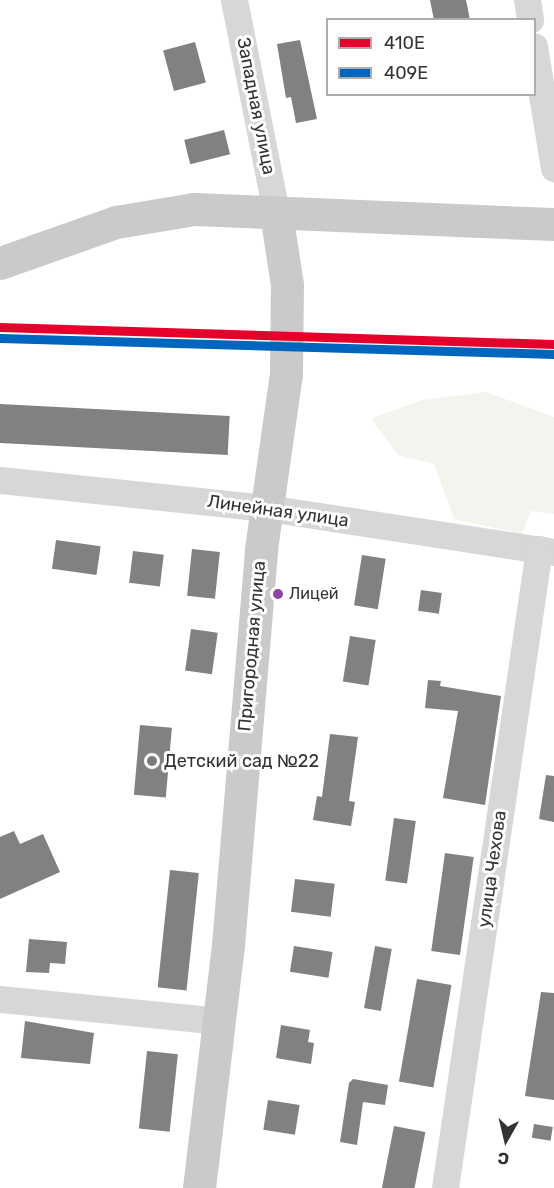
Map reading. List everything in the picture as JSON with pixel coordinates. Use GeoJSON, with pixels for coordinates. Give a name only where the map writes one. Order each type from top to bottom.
{"type":"FeatureCollection","features":[{"type":"Feature","properties":{"kind":"main road"},"geometry":{"type":"LineString","coordinates":[[0,263],[116,222],[194,209],[554,224]]}},
{"type":"Feature","properties":{"kind":"main road","name":"Пригородная улица"},"geometry":{"type":"LineString","coordinates":[[198,1188],[220,1022],[253,616],[287,343],[287,285],[276,213]]}},
{"type":"Feature","properties":{"kind":"street","name":"Западная улица"},"geometry":{"type":"LineString","coordinates":[[234,0],[276,213]]}},
{"type":"Feature","properties":{"kind":"street"},"geometry":{"type":"LineString","coordinates":[[527,0],[530,18]]}},
{"type":"Feature","properties":{"kind":"street"},"geometry":{"type":"LineString","coordinates":[[536,58],[554,168]]}},
{"type":"Feature","properties":{"kind":"street","name":"Линейная улица"},"geometry":{"type":"LineString","coordinates":[[0,480],[267,508],[547,551]]}},
{"type":"Feature","properties":{"kind":"street","name":"улица Чехова"},"geometry":{"type":"LineString","coordinates":[[445,1188],[547,551]]}},
{"type":"Feature","properties":{"kind":"street"},"geometry":{"type":"LineString","coordinates":[[0,999],[220,1022]]}},
{"type":"Feature","properties":{"kind":"shaded area"},"geometry":{"type":"Polygon","coordinates":[[[486,392],[554,417],[554,514],[531,511],[522,534],[454,519],[434,464],[398,455],[371,418],[423,400],[486,392]]]}},
{"type":"Feature","properties":{"kind":"building"},"geometry":{"type":"Polygon","coordinates":[[[430,0],[466,0],[470,18],[434,18],[430,0]]]}},
{"type":"Feature","properties":{"kind":"building"},"geometry":{"type":"Polygon","coordinates":[[[300,40],[317,119],[296,123],[291,97],[286,98],[277,44],[300,40]]]}},
{"type":"Feature","properties":{"kind":"building"},"geometry":{"type":"Polygon","coordinates":[[[195,42],[206,83],[174,91],[163,51],[195,42]]]}},
{"type":"Feature","properties":{"kind":"building"},"geometry":{"type":"Polygon","coordinates":[[[224,130],[230,154],[190,164],[184,140],[224,130]]]}},
{"type":"Feature","properties":{"kind":"building"},"geometry":{"type":"Polygon","coordinates":[[[0,404],[230,416],[228,455],[0,443],[0,404]]]}},
{"type":"Feature","properties":{"kind":"building"},"geometry":{"type":"Polygon","coordinates":[[[56,540],[101,546],[97,575],[52,569],[56,540]]]}},
{"type":"Feature","properties":{"kind":"building"},"geometry":{"type":"Polygon","coordinates":[[[192,549],[220,552],[215,599],[187,596],[192,549]]]}},
{"type":"Feature","properties":{"kind":"building"},"geometry":{"type":"Polygon","coordinates":[[[133,551],[164,555],[160,587],[129,583],[133,551]]]}},
{"type":"Feature","properties":{"kind":"building"},"geometry":{"type":"Polygon","coordinates":[[[362,555],[386,559],[378,609],[354,605],[362,555]]]}},
{"type":"Feature","properties":{"kind":"building"},"geometry":{"type":"Polygon","coordinates":[[[421,590],[442,593],[439,614],[418,611],[421,590]]]}},
{"type":"Feature","properties":{"kind":"building"},"geometry":{"type":"Polygon","coordinates":[[[191,629],[218,633],[212,674],[185,671],[191,629]]]}},
{"type":"Feature","properties":{"kind":"building"},"geometry":{"type":"Polygon","coordinates":[[[350,636],[376,640],[368,686],[343,681],[350,636]]]}},
{"type":"Feature","properties":{"kind":"building"},"geometry":{"type":"Polygon","coordinates":[[[428,680],[441,681],[440,686],[501,696],[485,805],[443,798],[458,711],[425,708],[428,680]]]}},
{"type":"Feature","properties":{"kind":"building"},"geometry":{"type":"Polygon","coordinates":[[[140,725],[172,728],[166,798],[134,795],[140,725]]]}},
{"type":"Feature","properties":{"kind":"building"},"geometry":{"type":"Polygon","coordinates":[[[330,734],[358,737],[349,801],[355,802],[351,826],[313,820],[317,796],[322,797],[330,734]]]}},
{"type":"Feature","properties":{"kind":"building"},"geometry":{"type":"Polygon","coordinates":[[[546,775],[554,776],[554,822],[539,819],[546,775]]]}},
{"type":"Feature","properties":{"kind":"building"},"geometry":{"type":"Polygon","coordinates":[[[394,818],[416,821],[407,883],[385,880],[394,818]]]}},
{"type":"Feature","properties":{"kind":"building"},"geometry":{"type":"Polygon","coordinates":[[[14,831],[20,844],[43,834],[60,872],[0,899],[0,837],[14,831]]]}},
{"type":"Feature","properties":{"kind":"building"},"geometry":{"type":"Polygon","coordinates":[[[445,853],[474,857],[460,955],[431,951],[445,853]]]}},
{"type":"Feature","properties":{"kind":"building"},"geometry":{"type":"Polygon","coordinates":[[[170,870],[199,873],[187,990],[158,987],[170,870]]]}},
{"type":"Feature","properties":{"kind":"building"},"geometry":{"type":"Polygon","coordinates":[[[295,879],[335,884],[331,917],[291,912],[295,879]]]}},
{"type":"Feature","properties":{"kind":"building"},"geometry":{"type":"Polygon","coordinates":[[[29,939],[67,942],[65,964],[50,963],[49,973],[26,972],[29,939]]]}},
{"type":"Feature","properties":{"kind":"building"},"geometry":{"type":"Polygon","coordinates":[[[294,946],[333,952],[328,978],[290,972],[294,946]]]}},
{"type":"Feature","properties":{"kind":"building"},"geometry":{"type":"Polygon","coordinates":[[[375,946],[392,949],[381,1011],[364,1008],[375,946]]]}},
{"type":"Feature","properties":{"kind":"building"},"geometry":{"type":"Polygon","coordinates":[[[417,979],[451,985],[433,1087],[399,1081],[417,979]]]}},
{"type":"Feature","properties":{"kind":"building"},"geometry":{"type":"Polygon","coordinates":[[[541,992],[554,993],[554,1100],[525,1096],[541,992]]]}},
{"type":"Feature","properties":{"kind":"building"},"geometry":{"type":"Polygon","coordinates":[[[25,1021],[94,1033],[90,1064],[21,1058],[25,1021]]]}},
{"type":"Feature","properties":{"kind":"building"},"geometry":{"type":"Polygon","coordinates":[[[281,1025],[310,1030],[308,1042],[314,1043],[311,1064],[276,1058],[281,1025]]]}},
{"type":"Feature","properties":{"kind":"building"},"geometry":{"type":"Polygon","coordinates":[[[147,1051],[178,1054],[170,1132],[139,1129],[147,1051]]]}},
{"type":"Feature","properties":{"kind":"building"},"geometry":{"type":"Polygon","coordinates":[[[353,1079],[388,1085],[385,1105],[363,1102],[357,1145],[340,1142],[349,1083],[353,1079]]]}},
{"type":"Feature","properties":{"kind":"building"},"geometry":{"type":"Polygon","coordinates":[[[268,1100],[300,1105],[295,1135],[263,1130],[268,1100]]]}},
{"type":"Feature","properties":{"kind":"building"},"geometry":{"type":"Polygon","coordinates":[[[534,1124],[553,1127],[551,1141],[532,1138],[534,1124]]]}},
{"type":"Feature","properties":{"kind":"building"},"geometry":{"type":"Polygon","coordinates":[[[394,1126],[425,1132],[415,1188],[382,1188],[394,1126]]]}},
{"type":"Feature","properties":{"kind":"transit line","name":"410E"},"geometry":{"type":"LineString","coordinates":[[0,327],[554,344]]}},
{"type":"Feature","properties":{"kind":"transit line","name":"409E"},"geometry":{"type":"LineString","coordinates":[[0,338],[554,354]]}},
{"type":"Feature","properties":{"kind":"place","name":"Лицей"},"geometry":{"type":"Point","coordinates":[278,594]}},
{"type":"Feature","properties":{"kind":"place","name":"Детский сад №22"},"geometry":{"type":"Point","coordinates":[152,761]}}]}
